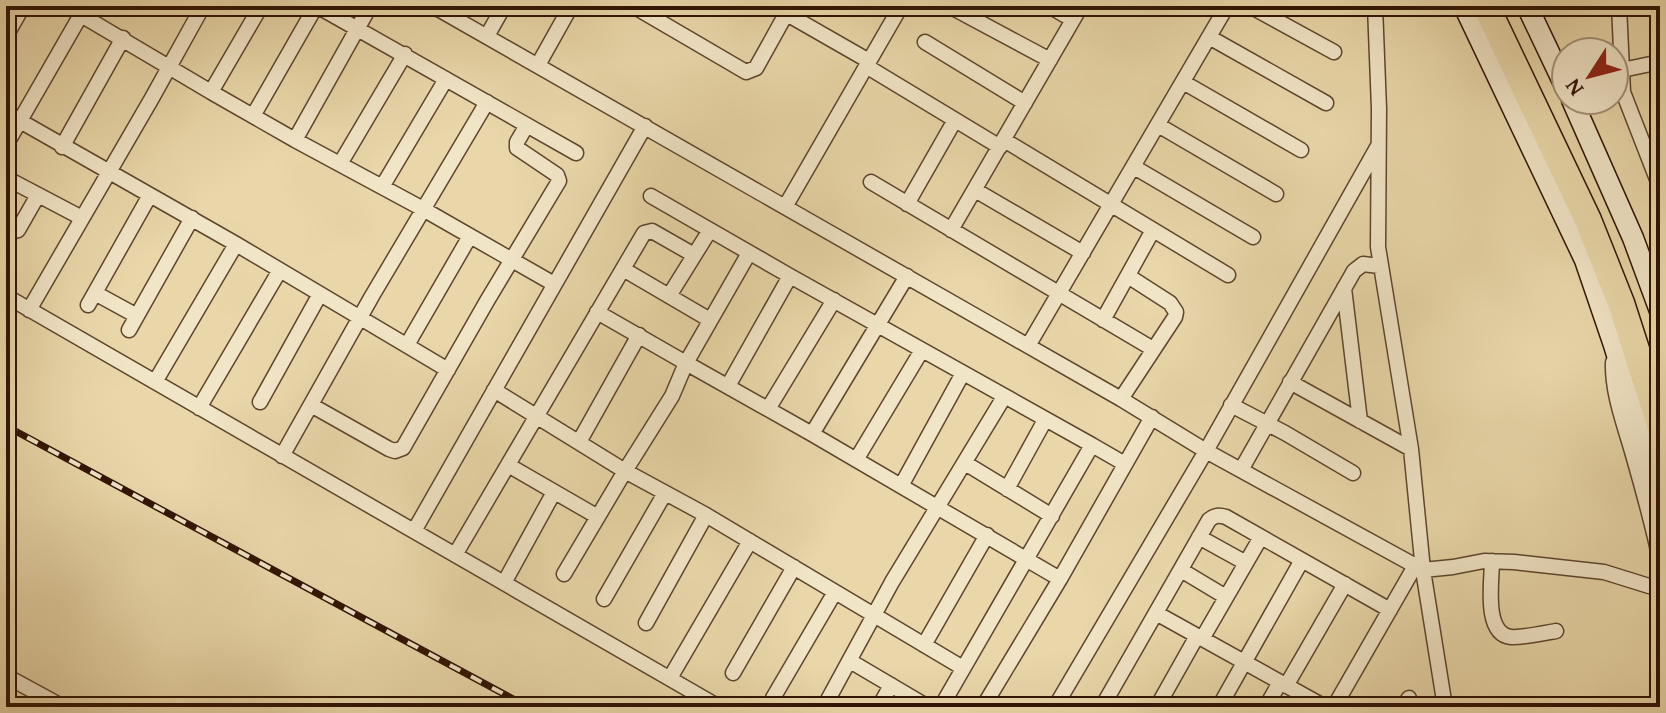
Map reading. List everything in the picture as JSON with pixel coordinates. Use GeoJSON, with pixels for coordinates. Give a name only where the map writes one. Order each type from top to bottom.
{"type":"FeatureCollection","features":[{"type":"Feature","properties":{"kind":"highway"},"geometry":{"type":"LineString","coordinates":[[1486,6],[1588,220],[1621,303],[1660,424]]}},
{"type":"Feature","properties":{"kind":"highway"},"geometry":{"type":"LineString","coordinates":[[1503,6],[1604,217],[1638,302],[1660,370]]}},
{"type":"Feature","properties":{"kind":"main road"},"geometry":{"type":"LineString","coordinates":[[1464,6],[1585,260],[1648,455],[1660,508]]}},
{"type":"Feature","properties":{"kind":"main road"},"geometry":{"type":"LineString","coordinates":[[1527,6],[1550,54]]}},
{"type":"Feature","properties":{"kind":"main road"},"geometry":{"type":"LineString","coordinates":[[1579,116],[1633,238],[1660,311]]}},
{"type":"Feature","properties":{"kind":"street"},"geometry":{"type":"LineString","coordinates":[[6,36],[23,6]]}},
{"type":"Feature","properties":{"kind":"street"},"geometry":{"type":"LineString","coordinates":[[29,310],[203,6]]}},
{"type":"Feature","properties":{"kind":"street"},"geometry":{"type":"LineString","coordinates":[[211,92],[261,6]]}},
{"type":"Feature","properties":{"kind":"street"},"geometry":{"type":"LineString","coordinates":[[253,116],[316,6],[576,153]]}},
{"type":"Feature","properties":{"kind":"street"},"geometry":{"type":"LineString","coordinates":[[295,140],[370,6]]}},
{"type":"Feature","properties":{"kind":"street"},"geometry":{"type":"LineString","coordinates":[[433,6],[1121,399],[1206,451],[1419,568],[1492,561],[1544,564],[1604,572],[1649,586],[1660,586]]}},
{"type":"Feature","properties":{"kind":"street"},"geometry":{"type":"LineString","coordinates":[[487,36],[504,6]]}},
{"type":"Feature","properties":{"kind":"street"},"geometry":{"type":"LineString","coordinates":[[538,65],[571,6]]}},
{"type":"Feature","properties":{"kind":"street"},"geometry":{"type":"LineString","coordinates":[[633,6],[746,72],[756,68],[779,10],[955,120],[1002,143],[1228,275]]}},
{"type":"Feature","properties":{"kind":"street"},"geometry":{"type":"LineString","coordinates":[[785,207],[901,6]]}},
{"type":"Feature","properties":{"kind":"street"},"geometry":{"type":"LineString","coordinates":[[1049,6],[1073,20]]}},
{"type":"Feature","properties":{"kind":"street"},"geometry":{"type":"LineString","coordinates":[[951,230],[1081,6]]}},
{"type":"Feature","properties":{"kind":"street"},"geometry":{"type":"LineString","coordinates":[[1028,346],[1227,6]]}},
{"type":"Feature","properties":{"kind":"street"},"geometry":{"type":"LineString","coordinates":[[1250,6],[1334,52]]}},
{"type":"Feature","properties":{"kind":"street"},"geometry":{"type":"LineString","coordinates":[[1375,6],[1379,266],[1411,449],[1419,568],[1445,707]]}},
{"type":"Feature","properties":{"kind":"street"},"geometry":{"type":"LineString","coordinates":[[1619,6],[1620,36]]}},
{"type":"Feature","properties":{"kind":"street"},"geometry":{"type":"LineString","coordinates":[[953,8],[1050,60]]}},
{"type":"Feature","properties":{"kind":"street"},"geometry":{"type":"LineString","coordinates":[[6,145],[12,117],[84,10],[211,92],[554,284]]}},
{"type":"Feature","properties":{"kind":"street"},"geometry":{"type":"LineString","coordinates":[[1209,37],[1326,103]]}},
{"type":"Feature","properties":{"kind":"street"},"geometry":{"type":"LineString","coordinates":[[62,147],[123,38]]}},
{"type":"Feature","properties":{"kind":"street"},"geometry":{"type":"LineString","coordinates":[[925,42],[1025,103]]}},
{"type":"Feature","properties":{"kind":"street"},"geometry":{"type":"LineString","coordinates":[[340,164],[405,54]]}},
{"type":"Feature","properties":{"kind":"street"},"geometry":{"type":"LineString","coordinates":[[1630,68],[1660,62]]}},
{"type":"Feature","properties":{"kind":"street"},"geometry":{"type":"LineString","coordinates":[[382,187],[446,79]]}},
{"type":"Feature","properties":{"kind":"street"},"geometry":{"type":"LineString","coordinates":[[1183,82],[1301,150]]}},
{"type":"Feature","properties":{"kind":"street"},"geometry":{"type":"LineString","coordinates":[[282,456],[487,102]]}},
{"type":"Feature","properties":{"kind":"street"},"geometry":{"type":"LineString","coordinates":[[1630,110],[1660,187]]}},
{"type":"Feature","properties":{"kind":"street"},"geometry":{"type":"LineString","coordinates":[[12,117],[192,218],[448,370]]}},
{"type":"Feature","properties":{"kind":"street"},"geometry":{"type":"LineString","coordinates":[[907,204],[955,120]]}},
{"type":"Feature","properties":{"kind":"street"},"geometry":{"type":"LineString","coordinates":[[311,405],[389,449],[399,451],[403,448],[559,181],[557,175],[517,148],[527,125]]}},
{"type":"Feature","properties":{"kind":"street"},"geometry":{"type":"LineString","coordinates":[[1158,125],[1276,194]]}},
{"type":"Feature","properties":{"kind":"street"},"geometry":{"type":"LineString","coordinates":[[414,531],[645,126]]}},
{"type":"Feature","properties":{"kind":"street"},"geometry":{"type":"LineString","coordinates":[[1056,706],[1206,451],[1379,145]]}},
{"type":"Feature","properties":{"kind":"street"},"geometry":{"type":"LineString","coordinates":[[1134,167],[1253,237]]}},
{"type":"Feature","properties":{"kind":"street"},"geometry":{"type":"LineString","coordinates":[[6,178],[82,218]]}},
{"type":"Feature","properties":{"kind":"street"},"geometry":{"type":"LineString","coordinates":[[871,182],[1153,349]]}},
{"type":"Feature","properties":{"kind":"street"},"geometry":{"type":"LineString","coordinates":[[975,190],[1083,253]]}},
{"type":"Feature","properties":{"kind":"street"},"geometry":{"type":"LineString","coordinates":[[6,229],[11,232],[18,230],[38,195]]}},
{"type":"Feature","properties":{"kind":"street"},"geometry":{"type":"LineString","coordinates":[[150,195],[91,299],[133,323],[192,218]]}},
{"type":"Feature","properties":{"kind":"street"},"geometry":{"type":"LineString","coordinates":[[651,196],[1125,464]]}},
{"type":"Feature","properties":{"kind":"street"},"geometry":{"type":"LineString","coordinates":[[669,296],[710,230]]}},
{"type":"Feature","properties":{"kind":"street"},"geometry":{"type":"LineString","coordinates":[[1103,320],[1153,230]]}},
{"type":"Feature","properties":{"kind":"street"},"geometry":{"type":"LineString","coordinates":[[455,555],[644,233],[649,231],[694,255]]}},
{"type":"Feature","properties":{"kind":"street"},"geometry":{"type":"LineString","coordinates":[[407,345],[470,236]]}},
{"type":"Feature","properties":{"kind":"street"},"geometry":{"type":"LineString","coordinates":[[155,382],[236,244]]}},
{"type":"Feature","properties":{"kind":"street"},"geometry":{"type":"LineString","coordinates":[[564,574],[672,396],[686,363],[749,253]]}},
{"type":"Feature","properties":{"kind":"street"},"geometry":{"type":"LineString","coordinates":[[1241,470],[1354,271],[1368,264],[1379,266]]}},
{"type":"Feature","properties":{"kind":"street"},"geometry":{"type":"LineString","coordinates":[[623,269],[710,320]]}},
{"type":"Feature","properties":{"kind":"street"},"geometry":{"type":"LineString","coordinates":[[199,408],[280,270]]}},
{"type":"Feature","properties":{"kind":"street"},"geometry":{"type":"LineString","coordinates":[[728,386],[790,276]]}},
{"type":"Feature","properties":{"kind":"street"},"geometry":{"type":"LineString","coordinates":[[812,434],[907,276]]}},
{"type":"Feature","properties":{"kind":"street"},"geometry":{"type":"LineString","coordinates":[[1121,399],[1176,312],[1170,303],[1128,276]]}},
{"type":"Feature","properties":{"kind":"street"},"geometry":{"type":"LineString","coordinates":[[1344,288],[1360,421]]}},
{"type":"Feature","properties":{"kind":"street"},"geometry":{"type":"LineString","coordinates":[[260,402],[320,294]]}},
{"type":"Feature","properties":{"kind":"street"},"geometry":{"type":"LineString","coordinates":[[6,296],[719,707]]}},
{"type":"Feature","properties":{"kind":"street"},"geometry":{"type":"LineString","coordinates":[[768,409],[834,300]]}},
{"type":"Feature","properties":{"kind":"street"},"geometry":{"type":"LineString","coordinates":[[597,312],[1060,579]]}},
{"type":"Feature","properties":{"kind":"street"},"geometry":{"type":"LineString","coordinates":[[579,442],[639,335]]}},
{"type":"Feature","properties":{"kind":"street"},"geometry":{"type":"LineString","coordinates":[[1614,345],[1613,372],[1618,401],[1660,560]]}},
{"type":"Feature","properties":{"kind":"street"},"geometry":{"type":"LineString","coordinates":[[856,460],[922,350]]}},
{"type":"Feature","properties":{"kind":"street"},"geometry":{"type":"LineString","coordinates":[[901,486],[963,373]]}},
{"type":"Feature","properties":{"kind":"street"},"geometry":{"type":"LineString","coordinates":[[1290,382],[1411,449]]}},
{"type":"Feature","properties":{"kind":"street"},"geometry":{"type":"LineString","coordinates":[[494,390],[625,471],[706,515],[963,668]]}},
{"type":"Feature","properties":{"kind":"street"},"geometry":{"type":"LineString","coordinates":[[824,707],[892,582],[1004,397]]}},
{"type":"Feature","properties":{"kind":"street"},"geometry":{"type":"LineString","coordinates":[[1231,405],[1353,473]]}},
{"type":"Feature","properties":{"kind":"street"},"geometry":{"type":"LineString","coordinates":[[983,707],[1152,417]]}},
{"type":"Feature","properties":{"kind":"street"},"geometry":{"type":"LineString","coordinates":[[1007,489],[1045,420]]}},
{"type":"Feature","properties":{"kind":"street"},"geometry":{"type":"LineString","coordinates":[[941,707],[1092,445]]}},
{"type":"Feature","properties":{"kind":"street"},"geometry":{"type":"LineString","coordinates":[[965,463],[1052,516]]}},
{"type":"Feature","properties":{"kind":"street"},"geometry":{"type":"LineString","coordinates":[[508,465],[598,517]]}},
{"type":"Feature","properties":{"kind":"street"},"geometry":{"type":"LineString","coordinates":[[504,583],[554,492]]}},
{"type":"Feature","properties":{"kind":"street"},"geometry":{"type":"LineString","coordinates":[[604,599],[665,493]]}},
{"type":"Feature","properties":{"kind":"street"},"geometry":{"type":"LineString","coordinates":[[646,623],[706,515]]}},
{"type":"Feature","properties":{"kind":"street"},"geometry":{"type":"LineString","coordinates":[[1102,707],[1209,520],[1219,515],[1390,610]]}},
{"type":"Feature","properties":{"kind":"street"},"geometry":{"type":"LineString","coordinates":[[924,645],[987,535]]}},
{"type":"Feature","properties":{"kind":"street"},"geometry":{"type":"LineString","coordinates":[[1199,537],[1246,563]]}},
{"type":"Feature","properties":{"kind":"street"},"geometry":{"type":"LineString","coordinates":[[1157,707],[1261,537]]}},
{"type":"Feature","properties":{"kind":"street"},"geometry":{"type":"LineString","coordinates":[[670,678],[750,541]]}},
{"type":"Feature","properties":{"kind":"street"},"geometry":{"type":"LineString","coordinates":[[1219,707],[1302,560]]}},
{"type":"Feature","properties":{"kind":"street"},"geometry":{"type":"LineString","coordinates":[[1492,561],[1491,610],[1499,630],[1511,637],[1556,631]]}},
{"type":"Feature","properties":{"kind":"street"},"geometry":{"type":"LineString","coordinates":[[733,673],[794,567]]}},
{"type":"Feature","properties":{"kind":"street"},"geometry":{"type":"LineString","coordinates":[[1334,707],[1390,610],[1419,568]]}},
{"type":"Feature","properties":{"kind":"street"},"geometry":{"type":"LineString","coordinates":[[1181,570],[1226,597]]}},
{"type":"Feature","properties":{"kind":"street"},"geometry":{"type":"LineString","coordinates":[[1266,707],[1345,584]]}},
{"type":"Feature","properties":{"kind":"street"},"geometry":{"type":"LineString","coordinates":[[773,698],[835,592]]}},
{"type":"Feature","properties":{"kind":"street"},"geometry":{"type":"LineString","coordinates":[[1156,613],[1325,707]]}},
{"type":"Feature","properties":{"kind":"street"},"geometry":{"type":"LineString","coordinates":[[850,661],[928,707]]}},
{"type":"Feature","properties":{"kind":"street"},"geometry":{"type":"LineString","coordinates":[[6,676],[56,705]]}},
{"type":"Feature","properties":{"kind":"street"},"geometry":{"type":"LineString","coordinates":[[879,707],[891,685]]}},
{"type":"Feature","properties":{"kind":"railway"},"geometry":{"type":"LineString","coordinates":[[6,426],[528,707]]}}]}
